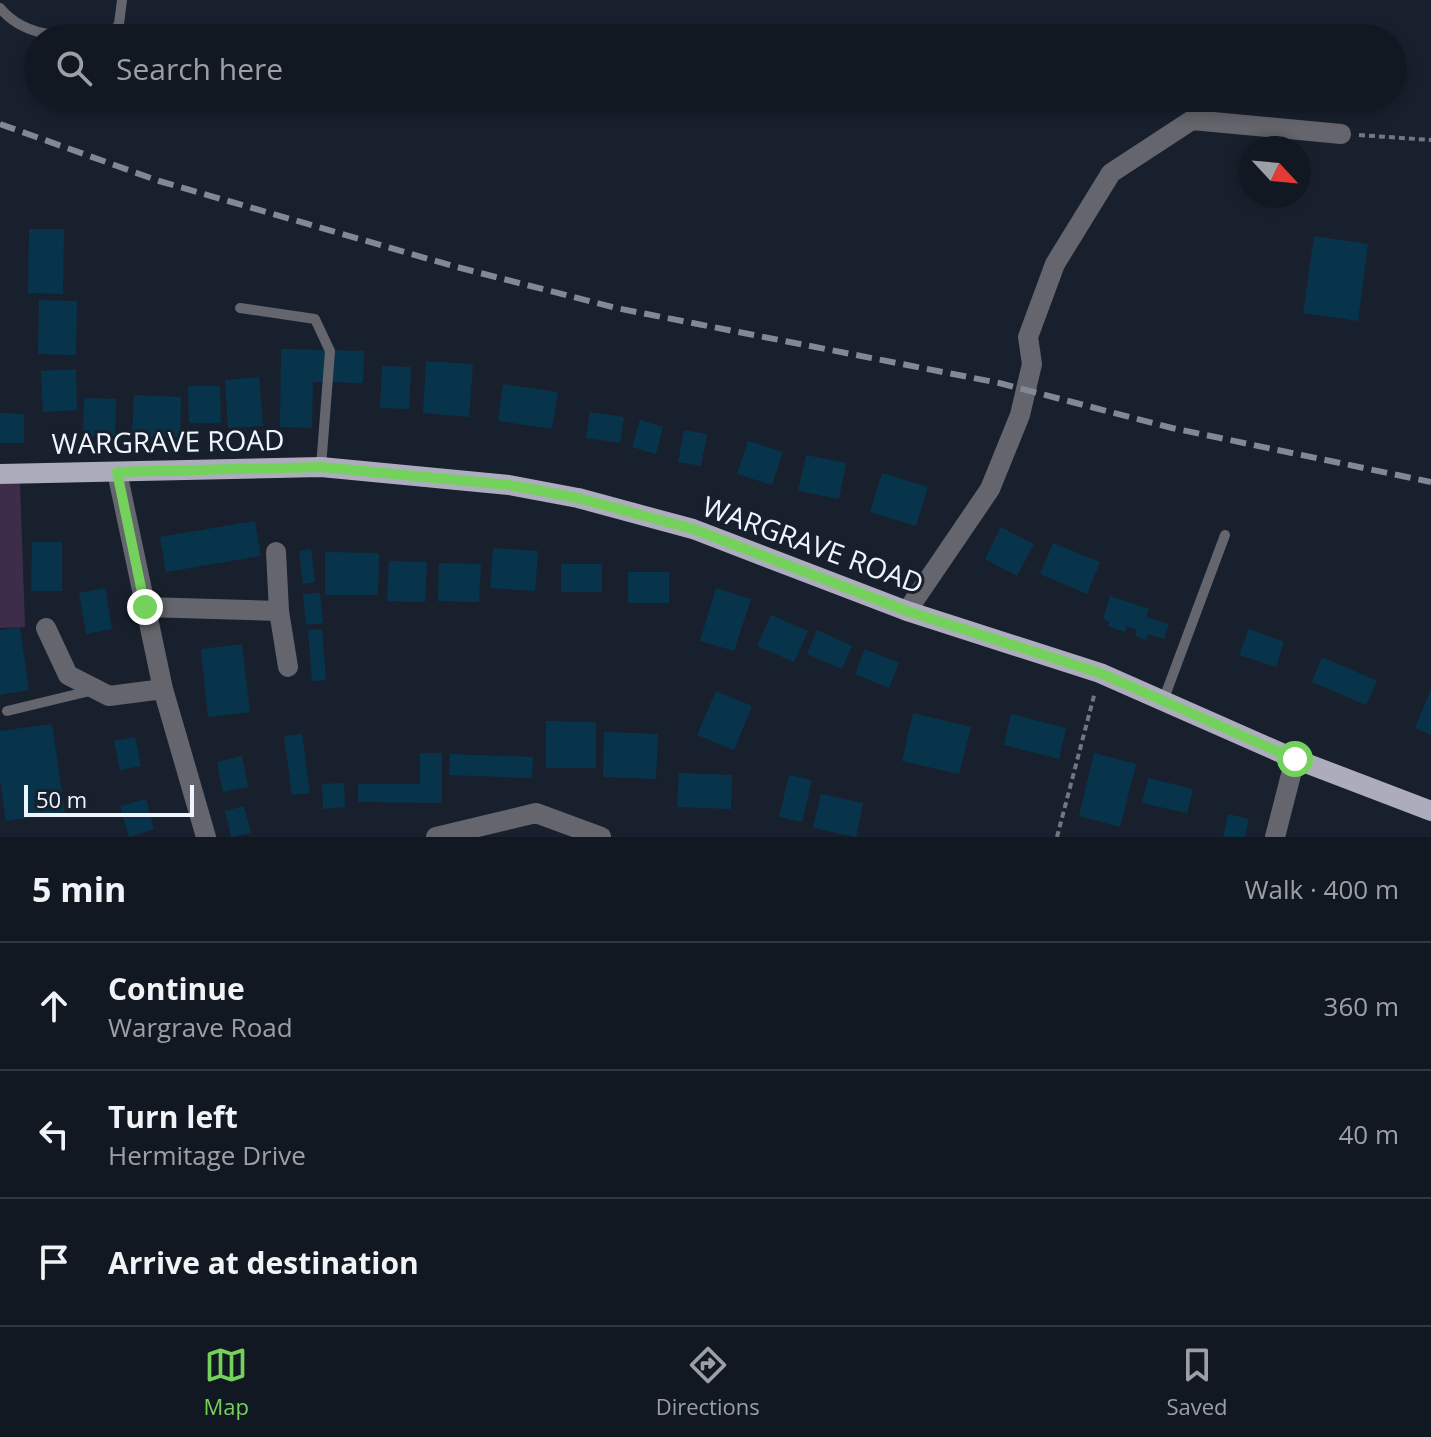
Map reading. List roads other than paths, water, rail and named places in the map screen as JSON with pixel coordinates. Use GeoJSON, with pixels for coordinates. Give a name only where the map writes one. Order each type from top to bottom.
{"type":"FeatureCollection","features":[{"type":"Feature","properties":{"kind":"main road","name":"WARGRAVE ROAD"},"geometry":{"type":"LineString","coordinates":[[0,474],[321,467],[509,485],[578,498],[693,529],[907,611],[1100,673],[1295,759],[1431,811]]}},
{"type":"Feature","properties":{"kind":"street"},"geometry":{"type":"LineString","coordinates":[[907,611],[990,489],[1020,415],[1032,364],[1028,337],[1055,264],[1111,173],[1192,120],[1341,134]]}},
{"type":"Feature","properties":{"kind":"street"},"geometry":{"type":"LineString","coordinates":[[117,472],[163,689],[206,837]]}},
{"type":"Feature","properties":{"kind":"street"},"geometry":{"type":"LineString","coordinates":[[276,552],[279,611],[288,667]]}},
{"type":"Feature","properties":{"kind":"street"},"geometry":{"type":"LineString","coordinates":[[145,607],[279,611]]}},
{"type":"Feature","properties":{"kind":"street"},"geometry":{"type":"LineString","coordinates":[[46,628],[68,675],[96,690],[109,696],[163,689]]}},
{"type":"Feature","properties":{"kind":"street"},"geometry":{"type":"LineString","coordinates":[[1275,837],[1295,759]]}},
{"type":"Feature","properties":{"kind":"street"},"geometry":{"type":"LineString","coordinates":[[436,837],[536,813],[601,837]]}},
{"type":"Feature","properties":{"kind":"lane"},"geometry":{"type":"LineString","coordinates":[[119,24],[122,0]]}},
{"type":"Feature","properties":{"kind":"lane"},"geometry":{"type":"LineString","coordinates":[[0,8],[6,16],[24,26]]}},
{"type":"Feature","properties":{"kind":"lane"},"geometry":{"type":"LineString","coordinates":[[240,308],[315,319],[330,351],[321,467]]}},
{"type":"Feature","properties":{"kind":"lane"},"geometry":{"type":"LineString","coordinates":[[1163,701],[1225,535]]}},
{"type":"Feature","properties":{"kind":"lane"},"geometry":{"type":"LineString","coordinates":[[7,711],[96,690]]}},
{"type":"Feature","properties":{"kind":"railway"},"geometry":{"type":"LineString","coordinates":[[0,124],[159,181],[453,266],[616,308],[999,383],[1172,428],[1431,482]]}}]}
